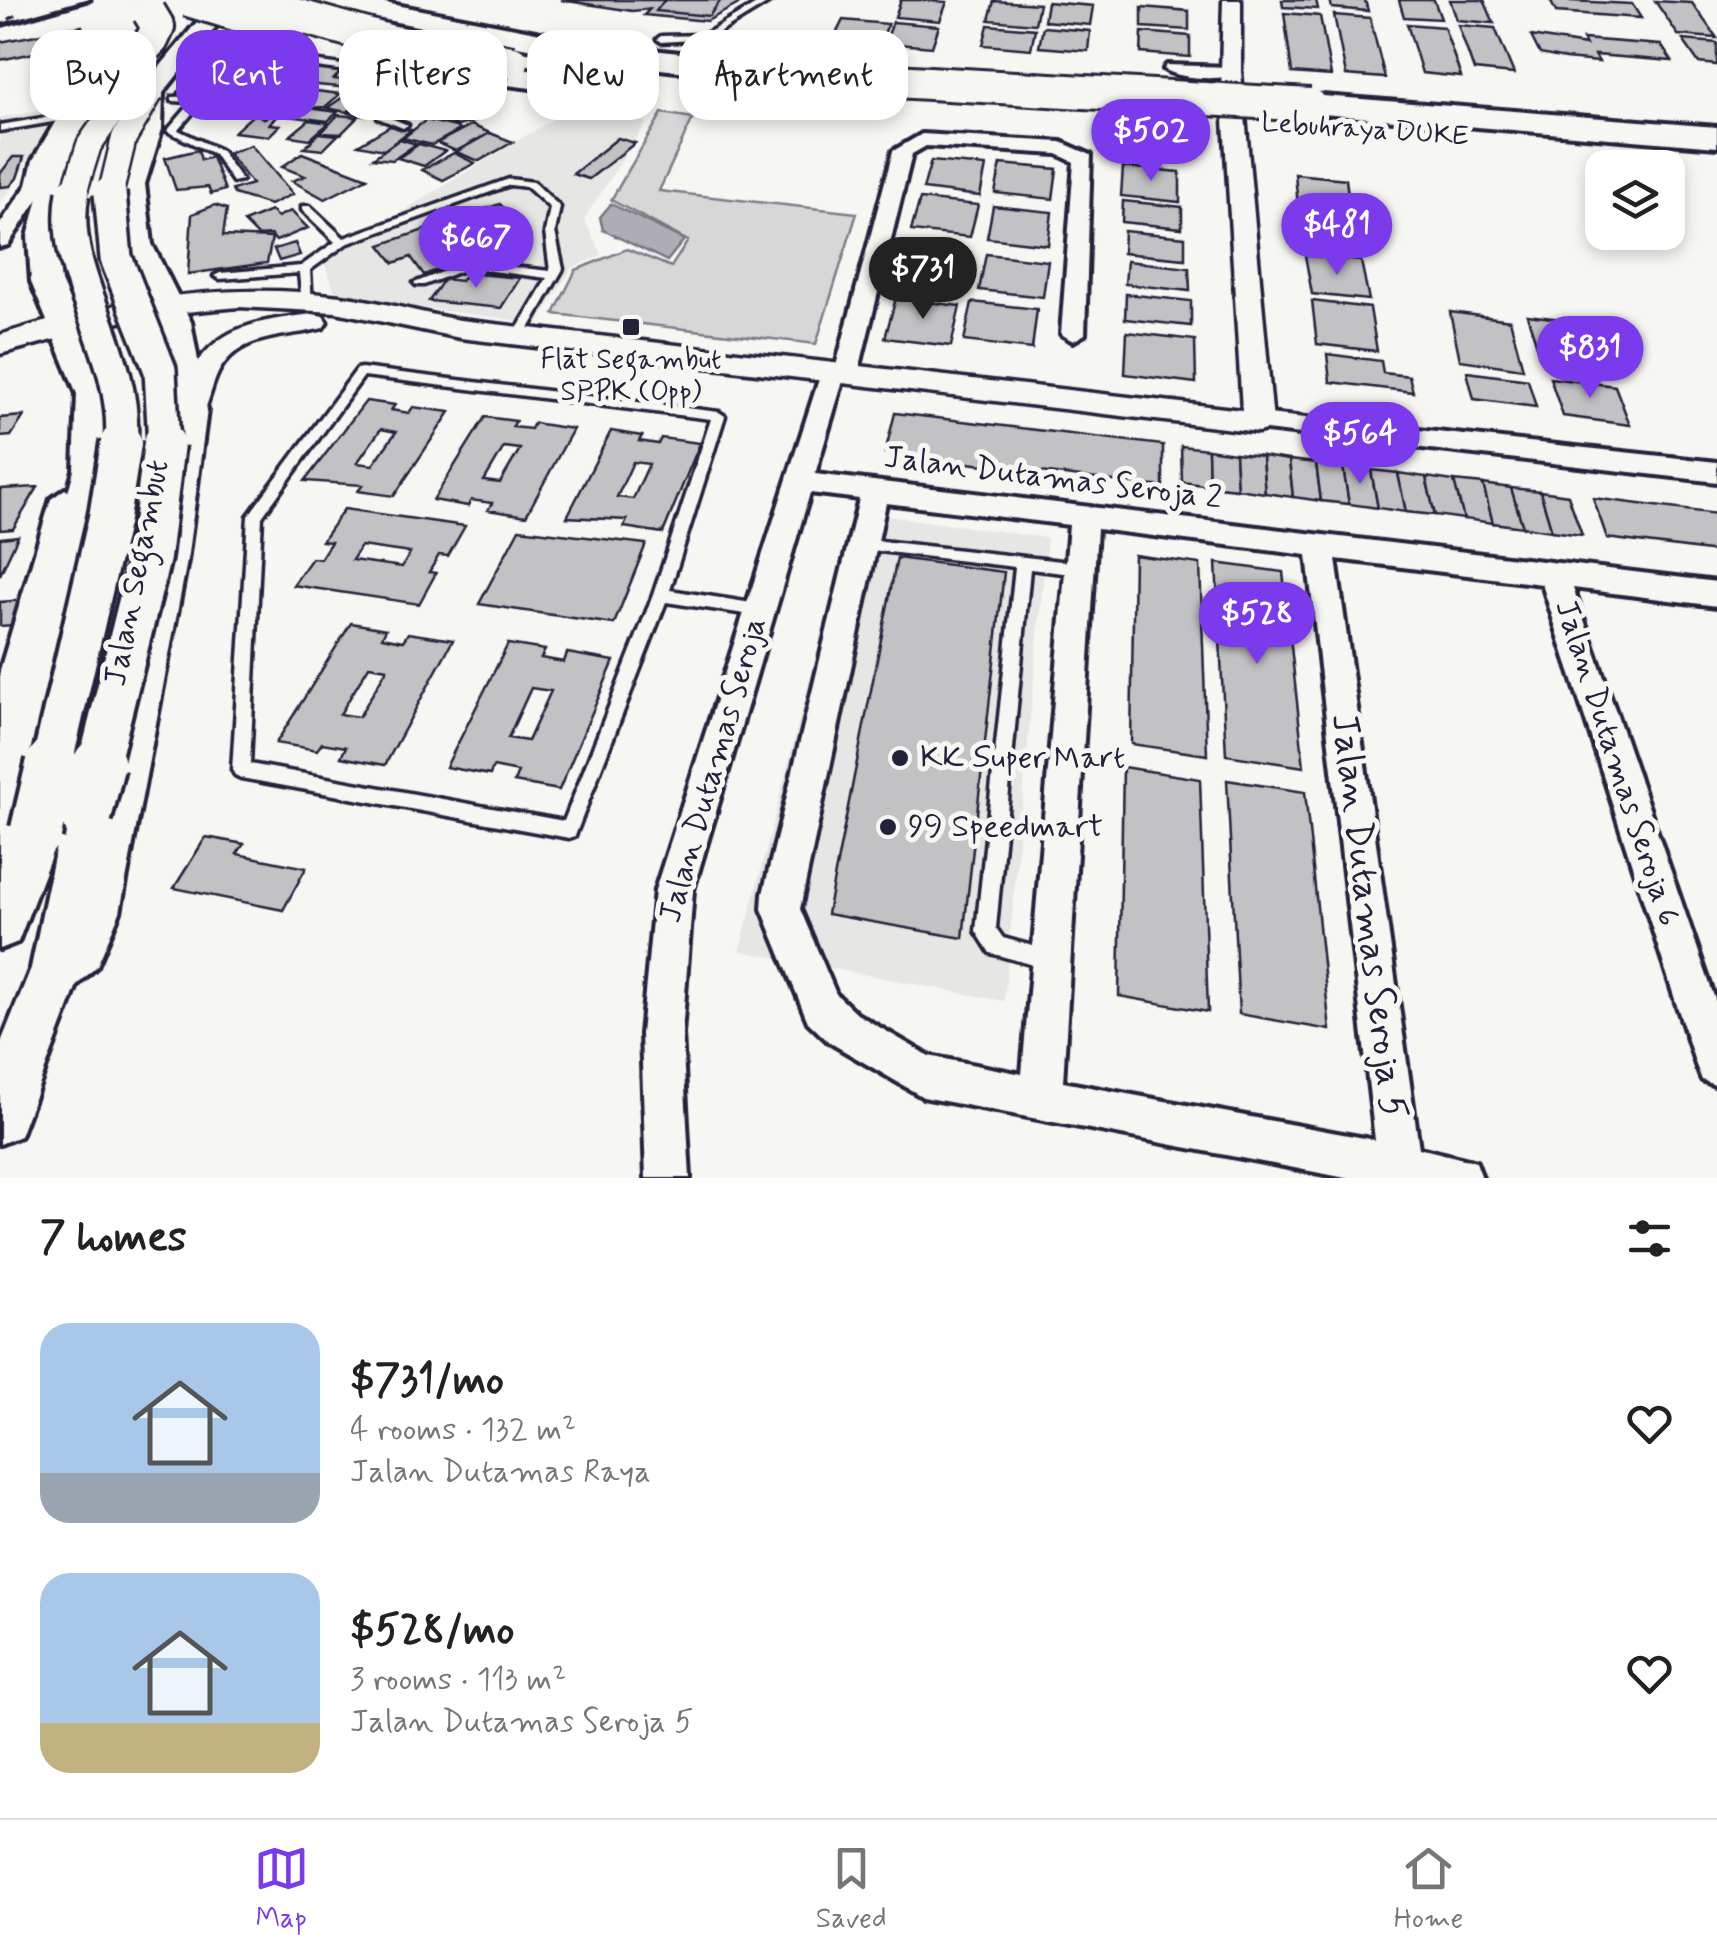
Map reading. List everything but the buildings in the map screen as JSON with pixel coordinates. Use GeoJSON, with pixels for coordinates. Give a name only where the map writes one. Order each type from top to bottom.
{"type":"FeatureCollection","features":[{"type":"Feature","properties":{"kind":"highway"},"geometry":{"type":"LineString","coordinates":[[0,3],[8,0]]}},
{"type":"Feature","properties":{"kind":"highway"},"geometry":{"type":"LineString","coordinates":[[0,3],[16,0]]}},
{"type":"Feature","properties":{"kind":"highway","name":"Lebuhraya DUKE"},"geometry":{"type":"LineString","coordinates":[[326,0],[527,39]]}},
{"type":"Feature","properties":{"kind":"highway"},"geometry":{"type":"LineString","coordinates":[[403,0],[538,30]]}},
{"type":"Feature","properties":{"kind":"highway","name":"Lebuhraya DUKE"},"geometry":{"type":"LineString","coordinates":[[256,1],[433,50],[679,82]]}},
{"type":"Feature","properties":{"kind":"highway"},"geometry":{"type":"LineString","coordinates":[[156,33],[166,5],[447,70],[596,87],[679,84]]}},
{"type":"Feature","properties":{"kind":"highway","name":"Lebuhraya DUKE"},"geometry":{"type":"LineString","coordinates":[[659,59],[1661,150]]}},
{"type":"Feature","properties":{"kind":"highway","name":"Lebuhraya DUKE"},"geometry":{"type":"LineString","coordinates":[[908,95],[1717,137]]}},
{"type":"Feature","properties":{"kind":"highway","name":"Lebuhraya DUKE"},"geometry":{"type":"LineString","coordinates":[[1685,153],[1717,156]]}},
{"type":"Feature","properties":{"kind":"highway"},"geometry":{"type":"LineString","coordinates":[[1685,156],[1717,165]]}},
{"type":"Feature","properties":{"kind":"main road","name":"Jalan Segambut"},"geometry":{"type":"LineString","coordinates":[[6,1104],[57,968],[86,815],[160,478],[164,406],[156,346],[126,286],[106,214],[107,183],[120,144],[163,96],[226,0]]}},
{"type":"Feature","properties":{"kind":"main road","name":"Jalan Segambut"},"geometry":{"type":"LineString","coordinates":[[1,919],[18,832],[112,507],[123,429],[116,359],[84,287],[73,246],[68,217],[73,182],[99,122],[166,5]]}},
{"type":"Feature","properties":{"kind":"main road"},"geometry":{"type":"LineString","coordinates":[[57,968],[79,948],[95,912],[167,561],[188,420],[166,301],[137,244],[131,184],[151,119],[163,96]]}},
{"type":"Feature","properties":{"kind":"main road"},"geometry":{"type":"LineString","coordinates":[[18,832],[94,394],[62,324],[42,236],[63,150],[83,120]]}},
{"type":"Feature","properties":{"kind":"main road"},"geometry":{"type":"LineString","coordinates":[[62,324],[74,312],[101,309],[140,294],[166,301]]}},
{"type":"Feature","properties":{"kind":"main road"},"geometry":{"type":"LineString","coordinates":[[78,485],[104,432],[132,407],[157,403],[176,406],[188,420]]}},
{"type":"Feature","properties":{"kind":"main road"},"geometry":{"type":"LineString","coordinates":[[0,1031],[10,1053],[6,1104]]}},
{"type":"Feature","properties":{"kind":"street"},"geometry":{"type":"LineString","coordinates":[[1232,0],[1231,72],[1258,422]]}},
{"type":"Feature","properties":{"kind":"street"},"geometry":{"type":"LineString","coordinates":[[253,30],[256,1]]}},
{"type":"Feature","properties":{"kind":"street"},"geometry":{"type":"LineString","coordinates":[[145,30],[166,5]]}},
{"type":"Feature","properties":{"kind":"street"},"geometry":{"type":"LineString","coordinates":[[1173,69],[1231,72]]}},
{"type":"Feature","properties":{"kind":"street"},"geometry":{"type":"LineString","coordinates":[[0,240],[37,185],[43,160],[65,120]]}},
{"type":"Feature","properties":{"kind":"street","name":"Jalan Dutamas Seroja"},"geometry":{"type":"LineString","coordinates":[[668,1178],[659,1066],[663,956],[693,820],[798,482],[840,373],[903,151],[922,140],[1061,148],[1084,160],[1074,334]]}},
{"type":"Feature","properties":{"kind":"street"},"geometry":{"type":"LineString","coordinates":[[0,346],[62,324],[166,301],[437,326],[1717,472]]}},
{"type":"Feature","properties":{"kind":"street"},"geometry":{"type":"LineString","coordinates":[[188,420],[200,373],[218,349],[250,332],[310,312]]}},
{"type":"Feature","properties":{"kind":"street"},"geometry":{"type":"LineString","coordinates":[[0,368],[62,324]]}},
{"type":"Feature","properties":{"kind":"street","name":"Jalan Dutamas Seroja 2"},"geometry":{"type":"LineString","coordinates":[[798,482],[1717,594]]}},
{"type":"Feature","properties":{"kind":"street"},"geometry":{"type":"LineString","coordinates":[[0,726],[78,485]]}},
{"type":"Feature","properties":{"kind":"street"},"geometry":{"type":"LineString","coordinates":[[875,492],[781,910],[822,1008],[844,1028],[922,1076],[1460,1178]]}},
{"type":"Feature","properties":{"kind":"street"},"geometry":{"type":"LineString","coordinates":[[1040,1098],[1084,517]]}},
{"type":"Feature","properties":{"kind":"street","name":"Jalan Dutamas Seroja 5"},"geometry":{"type":"LineString","coordinates":[[1320,546],[1400,1167]]}},
{"type":"Feature","properties":{"kind":"street","name":"Jalan Dutamas Seroja 6"},"geometry":{"type":"LineString","coordinates":[[1554,575],[1717,1064]]}},
{"type":"Feature","properties":{"kind":"lane"},"geometry":{"type":"LineString","coordinates":[[661,39],[706,37],[769,0]]}},
{"type":"Feature","properties":{"kind":"lane"},"geometry":{"type":"LineString","coordinates":[[319,65],[392,74],[384,118],[403,125]]}},
{"type":"Feature","properties":{"kind":"lane"},"geometry":{"type":"LineString","coordinates":[[163,96],[176,97]]}},
{"type":"Feature","properties":{"kind":"lane"},"geometry":{"type":"LineString","coordinates":[[2,130],[48,120]]}},
{"type":"Feature","properties":{"kind":"lane"},"geometry":{"type":"LineString","coordinates":[[183,120],[172,131],[216,152],[237,180]]}},
{"type":"Feature","properties":{"kind":"lane"},"geometry":{"type":"LineString","coordinates":[[220,276],[304,269],[342,242],[509,182],[530,184],[554,207],[550,232],[558,270],[519,336]]}},
{"type":"Feature","properties":{"kind":"lane"},"geometry":{"type":"LineString","coordinates":[[306,208],[342,242]]}},
{"type":"Feature","properties":{"kind":"lane"},"geometry":{"type":"LineString","coordinates":[[420,283],[468,265],[554,275]]}},
{"type":"Feature","properties":{"kind":"lane"},"geometry":{"type":"LineString","coordinates":[[304,269],[310,312]]}},
{"type":"Feature","properties":{"kind":"lane"},"geometry":{"type":"LineString","coordinates":[[360,372],[719,416],[661,595],[569,830],[241,770],[255,516],[360,372]]}},
{"type":"Feature","properties":{"kind":"lane"},"geometry":{"type":"LineString","coordinates":[[863,544],[1080,568]]}},
{"type":"Feature","properties":{"kind":"lane"},"geometry":{"type":"LineString","coordinates":[[1024,562],[986,931],[996,946],[1052,960]]}},
{"type":"Feature","properties":{"kind":"lane"},"geometry":{"type":"LineString","coordinates":[[661,595],[758,610]]}},
{"type":"Feature","properties":{"kind":"shaded area"},"geometry":{"type":"Polygon","coordinates":[[[30,112],[30,120],[51,120],[0,203],[0,117],[30,112]]]}},
{"type":"Feature","properties":{"kind":"shaded area"},"geometry":{"type":"Polygon","coordinates":[[[662,113],[692,120],[659,191],[857,213],[816,344],[554,314],[576,270],[627,249],[671,267],[688,241],[611,200],[662,113]]]}},
{"type":"Feature","properties":{"kind":"shaded area"},"geometry":{"type":"Polygon","coordinates":[[[552,120],[647,122],[584,219],[602,255],[572,268],[538,323],[337,297],[323,260],[552,120]]]}},
{"type":"Feature","properties":{"kind":"shaded area"},"geometry":{"type":"Polygon","coordinates":[[[611,204],[684,240],[667,261],[603,230],[600,217],[611,204]]]}},
{"type":"Feature","properties":{"kind":"shaded area"},"geometry":{"type":"Polygon","coordinates":[[[853,511],[1047,538],[1004,1001],[740,951],[853,511]]]}},
{"type":"Feature","properties":{"kind":"railway"},"geometry":{"type":"LineString","coordinates":[[0,26],[91,0]]}},
{"type":"Feature","properties":{"kind":"place","name":"Flat Segambut SPPK (Opp)"},"geometry":{"type":"Point","coordinates":[631,327]}},
{"type":"Feature","properties":{"kind":"place","name":"KK Super Mart"},"geometry":{"type":"Point","coordinates":[900,758]}},
{"type":"Feature","properties":{"kind":"place","name":"99 Speedmart"},"geometry":{"type":"Point","coordinates":[888,827]}}]}
